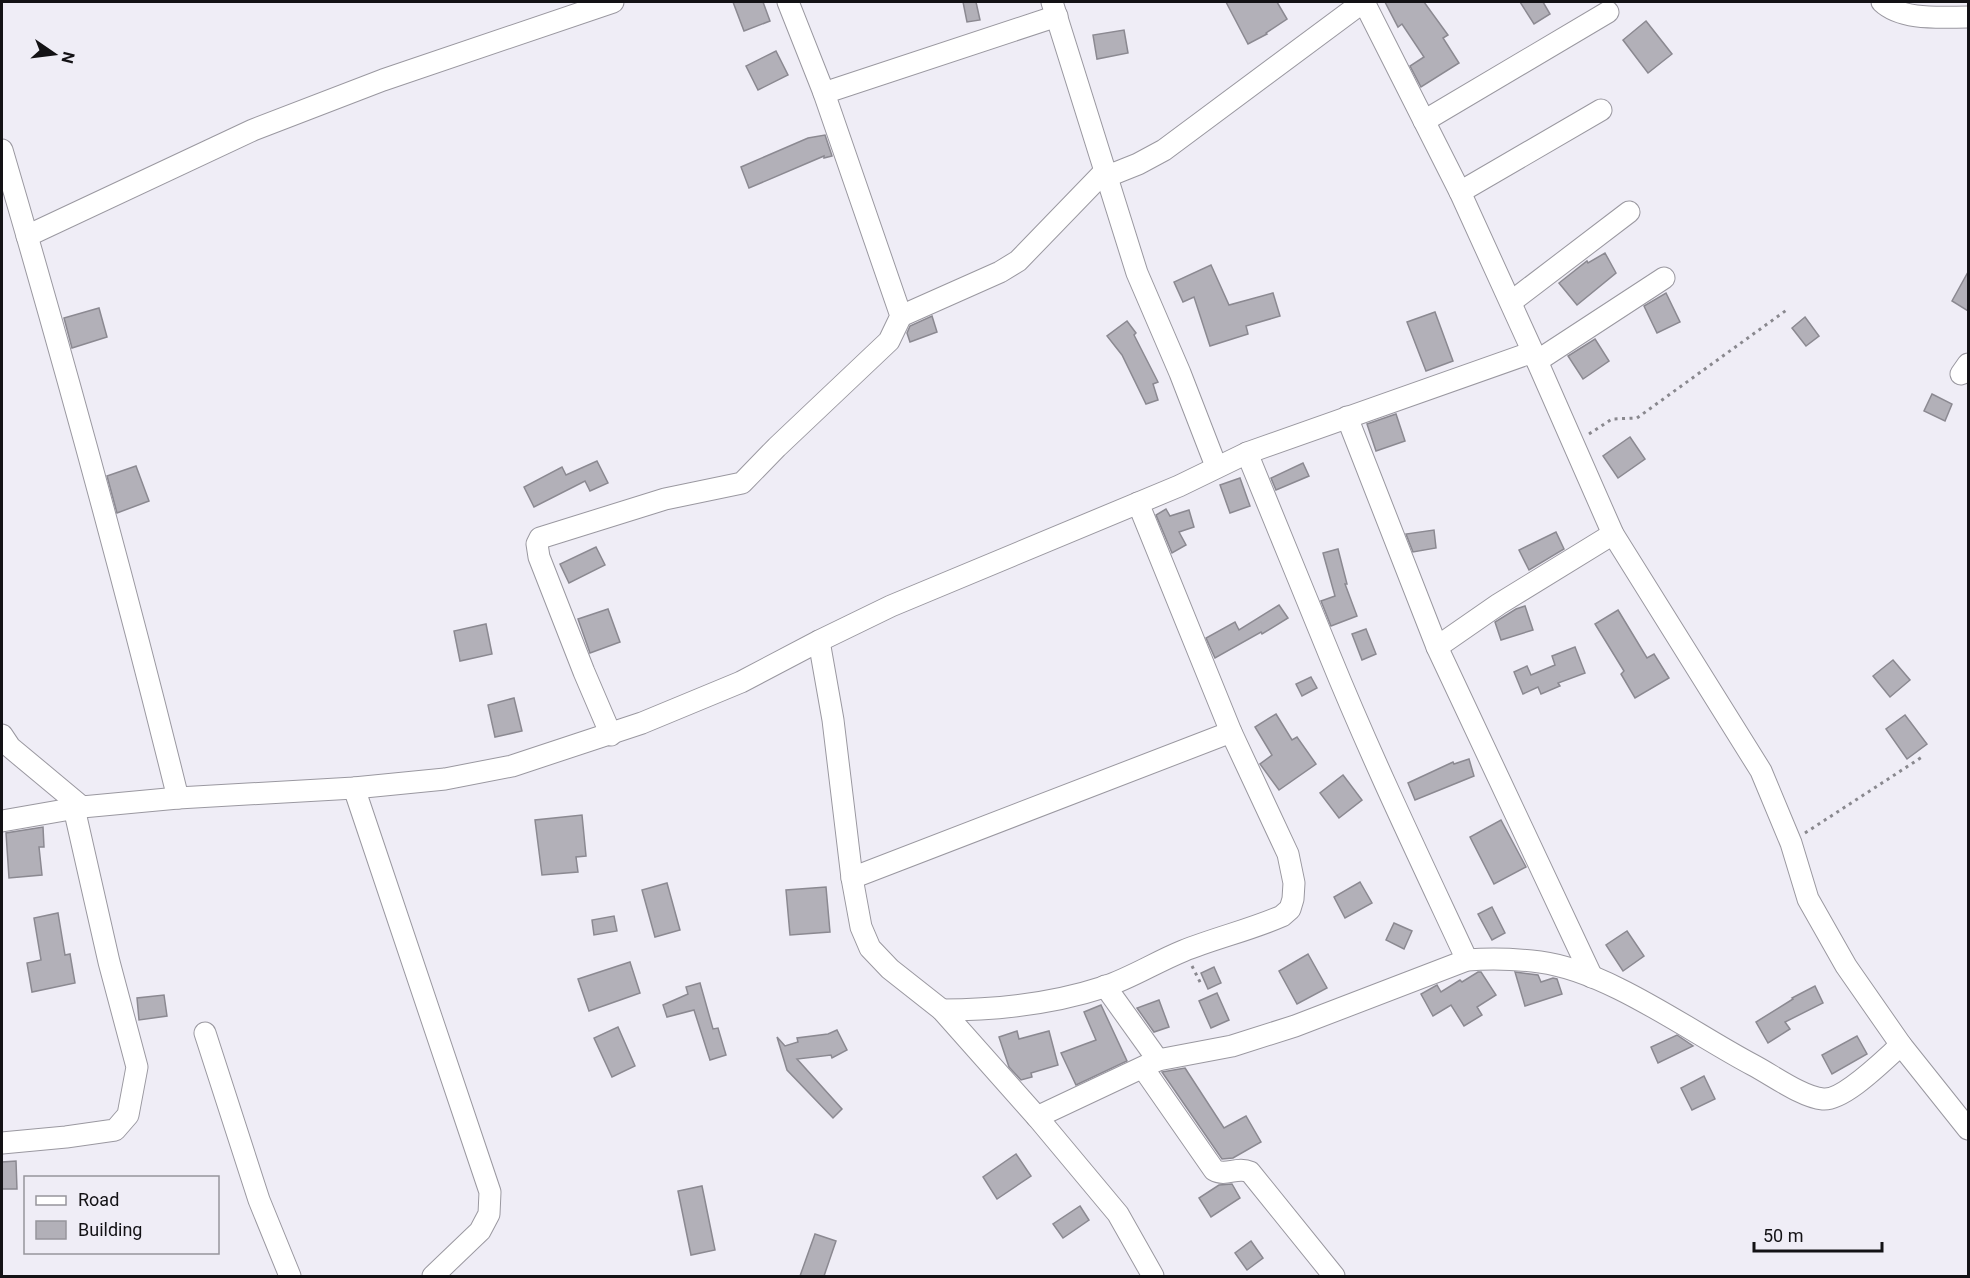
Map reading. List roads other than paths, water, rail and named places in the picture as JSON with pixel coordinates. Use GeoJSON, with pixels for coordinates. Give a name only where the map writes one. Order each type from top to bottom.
{"type":"FeatureCollection","features":[{"type":"Feature","properties":{"kind":"street"},"geometry":{"type":"LineString","coordinates":[[27,236],[254,129],[383,80],[613,2]]}},
{"type":"Feature","properties":{"kind":"street"},"geometry":{"type":"LineString","coordinates":[[788,2],[824,93],[901,316]]}},
{"type":"Feature","properties":{"kind":"street"},"geometry":{"type":"LineString","coordinates":[[611,735],[539,557],[537,544],[540,538],[665,499],[742,483],[889,341],[901,316],[1000,272],[1018,261],[1107,173],[1138,164],[1164,150],[1364,2],[1460,192],[1613,534],[1761,771],[1791,843],[1808,899],[1846,966],[1901,1045],[1968,1129]]}},
{"type":"Feature","properties":{"kind":"street"},"geometry":{"type":"LineString","coordinates":[[1882,2],[1907,14],[1968,17]]}},
{"type":"Feature","properties":{"kind":"street"},"geometry":{"type":"LineString","coordinates":[[824,93],[1054,9],[1137,273],[1180,373],[1216,466]]}},
{"type":"Feature","properties":{"kind":"street"},"geometry":{"type":"LineString","coordinates":[[1424,121],[1608,12]]}},
{"type":"Feature","properties":{"kind":"street"},"geometry":{"type":"LineString","coordinates":[[1460,192],[1602,110]]}},
{"type":"Feature","properties":{"kind":"street"},"geometry":{"type":"LineString","coordinates":[[2,150],[146,668],[178,798]]}},
{"type":"Feature","properties":{"kind":"street"},"geometry":{"type":"LineString","coordinates":[[1511,303],[1629,212]]}},
{"type":"Feature","properties":{"kind":"street"},"geometry":{"type":"LineString","coordinates":[[2,821],[78,808],[178,798],[354,788],[445,779],[512,766],[611,735],[741,682],[891,606],[1179,486],[1216,466],[1247,453],[1347,417],[1535,356],[1664,278]]}},
{"type":"Feature","properties":{"kind":"street"},"geometry":{"type":"LineString","coordinates":[[1347,417],[1437,647],[1592,977]]}},
{"type":"Feature","properties":{"kind":"street"},"geometry":{"type":"LineString","coordinates":[[1247,453],[1339,678],[1467,960]]}},
{"type":"Feature","properties":{"kind":"street"},"geometry":{"type":"LineString","coordinates":[[942,1010],[980,1010],[1015,1006],[1066,997],[1105,986],[1184,951],[1282,916],[1290,909],[1294,883],[1288,854],[1231,732],[1138,503]]}},
{"type":"Feature","properties":{"kind":"street"},"geometry":{"type":"LineString","coordinates":[[1437,647],[1499,604],[1613,534]]}},
{"type":"Feature","properties":{"kind":"street"},"geometry":{"type":"LineString","coordinates":[[819,641],[833,720],[852,878],[861,927],[870,948],[890,969],[942,1010],[1037,1117],[1118,1214],[1153,1276]]}},
{"type":"Feature","properties":{"kind":"street"},"geometry":{"type":"LineString","coordinates":[[852,878],[1231,732]]}},
{"type":"Feature","properties":{"kind":"street"},"geometry":{"type":"LineString","coordinates":[[2,735],[10,747],[78,808],[107,951],[137,1067],[128,1115],[114,1130],[2,1143]]}},
{"type":"Feature","properties":{"kind":"street"},"geometry":{"type":"LineString","coordinates":[[354,788],[490,1192],[489,1214],[480,1231],[453,1269],[433,1276]]}},
{"type":"Feature","properties":{"kind":"street"},"geometry":{"type":"LineString","coordinates":[[1037,1117],[1150,1064],[1232,1046],[1295,1026],[1467,960],[1541,962],[1592,977],[1637,999],[1796,1088],[1825,1099],[1843,1094],[1901,1045]]}},
{"type":"Feature","properties":{"kind":"street"},"geometry":{"type":"LineString","coordinates":[[1105,986],[1214,1170],[1222,1173],[1239,1169],[1250,1172],[1334,1276]]}},
{"type":"Feature","properties":{"kind":"street"},"geometry":{"type":"LineString","coordinates":[[205,1033],[259,1200],[290,1276]]}}]}
